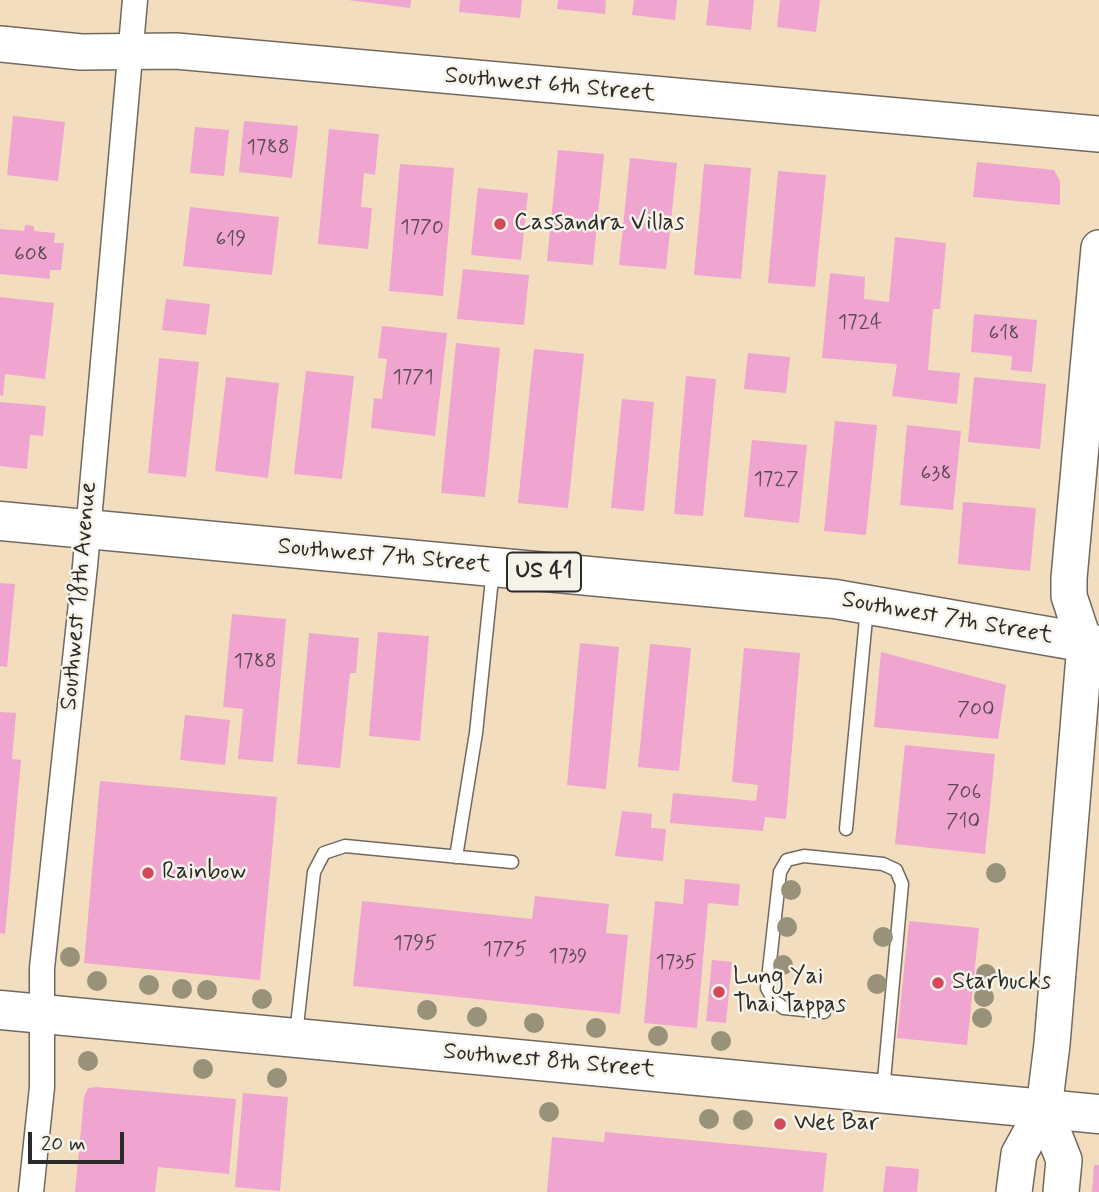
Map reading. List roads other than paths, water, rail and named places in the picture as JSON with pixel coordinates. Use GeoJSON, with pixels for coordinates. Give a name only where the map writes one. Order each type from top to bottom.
{"type":"FeatureCollection","features":[{"type":"Feature","properties":{"kind":"main road","name":"Southwest 7th Street"},"geometry":{"type":"LineString","coordinates":[[0,521],[868,604],[1094,635]]}},
{"type":"Feature","properties":{"kind":"main road","name":"Southwest 8th Street"},"geometry":{"type":"LineString","coordinates":[[0,1010],[1099,1114]]}},
{"type":"Feature","properties":{"kind":"street","name":"Southwest 18th Avenue"},"geometry":{"type":"LineString","coordinates":[[31,1192],[42,1087],[40,1013],[135,0]]}},
{"type":"Feature","properties":{"kind":"street","name":"Southwest 6th Street"},"geometry":{"type":"LineString","coordinates":[[0,44],[81,52],[176,51],[1099,134]]}},
{"type":"Feature","properties":{"kind":"street"},"geometry":{"type":"LineString","coordinates":[[1014,1192],[1018,1154],[1044,1109],[1094,635],[1069,596],[1069,578],[1099,248]]}},
{"type":"Feature","properties":{"kind":"street"},"geometry":{"type":"LineString","coordinates":[[1044,1109],[1065,1160],[1061,1192]]}},
{"type":"Feature","properties":{"kind":"lane"},"geometry":{"type":"LineString","coordinates":[[456,857],[476,733],[494,568]]}},
{"type":"Feature","properties":{"kind":"lane"},"geometry":{"type":"LineString","coordinates":[[846,829],[868,604]]}},
{"type":"Feature","properties":{"kind":"lane"},"geometry":{"type":"LineString","coordinates":[[296,1039],[314,872],[324,853],[345,846],[512,862]]}},
{"type":"Feature","properties":{"kind":"lane"},"geometry":{"type":"LineString","coordinates":[[824,1012],[784,1008],[774,1001],[767,988],[780,872],[787,860],[804,856],[883,864],[896,870],[902,884],[902,900],[882,1094]]}},
{"type":"Feature","properties":{"kind":"place","name":"Cassandra Villas"},"geometry":{"type":"Point","coordinates":[500,224]}},
{"type":"Feature","properties":{"kind":"place","name":"Rainbow"},"geometry":{"type":"Point","coordinates":[148,873]}},
{"type":"Feature","properties":{"kind":"place","name":"Starbucks"},"geometry":{"type":"Point","coordinates":[938,983]}},
{"type":"Feature","properties":{"kind":"place","name":"Lung Yai Thai Tappas"},"geometry":{"type":"Point","coordinates":[719,992]}},
{"type":"Feature","properties":{"kind":"place","name":"Wet Bar"},"geometry":{"type":"Point","coordinates":[780,1124]}}]}
